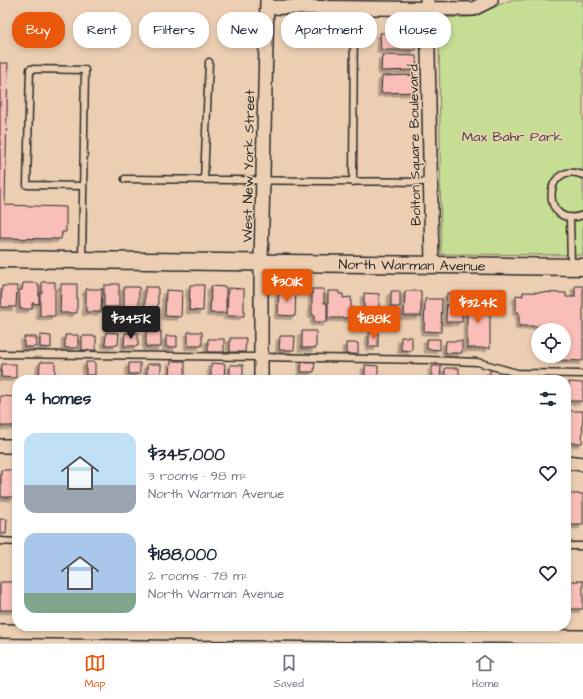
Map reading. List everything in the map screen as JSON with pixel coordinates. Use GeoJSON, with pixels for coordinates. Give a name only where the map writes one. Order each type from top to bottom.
{"type":"FeatureCollection","features":[{"type":"Feature","properties":{"kind":"street"},"geometry":{"type":"LineString","coordinates":[[267,3],[363,5],[427,4],[473,9],[491,0]]}},
{"type":"Feature","properties":{"kind":"street","name":"West New York Street"},"geometry":{"type":"LineString","coordinates":[[260,375],[261,263],[267,3]]}},
{"type":"Feature","properties":{"kind":"street","name":"Bolton Square Boulevard"},"geometry":{"type":"LineString","coordinates":[[427,4],[432,265]]}},
{"type":"Feature","properties":{"kind":"street","name":"North Warman Avenue"},"geometry":{"type":"LineString","coordinates":[[0,259],[577,267]]}},
{"type":"Feature","properties":{"kind":"street"},"geometry":{"type":"LineString","coordinates":[[0,446],[12,446]]}},
{"type":"Feature","properties":{"kind":"street"},"geometry":{"type":"LineString","coordinates":[[571,463],[583,464]]}},
{"type":"Feature","properties":{"kind":"street"},"geometry":{"type":"LineString","coordinates":[[0,631],[583,637]]}},
{"type":"Feature","properties":{"kind":"lane"},"geometry":{"type":"LineString","coordinates":[[353,182],[363,5]]}},
{"type":"Feature","properties":{"kind":"lane"},"geometry":{"type":"LineString","coordinates":[[204,180],[209,62]]}},
{"type":"Feature","properties":{"kind":"lane"},"geometry":{"type":"LineString","coordinates":[[82,260],[85,70],[30,69],[26,185],[83,186]]}},
{"type":"Feature","properties":{"kind":"lane"},"geometry":{"type":"LineString","coordinates":[[583,175],[578,173],[562,175],[553,185],[551,193],[552,202],[555,209],[562,215],[570,217],[583,215]]}},
{"type":"Feature","properties":{"kind":"lane"},"geometry":{"type":"LineString","coordinates":[[124,179],[431,182]]}},
{"type":"Feature","properties":{"kind":"lane"},"geometry":{"type":"LineString","coordinates":[[570,217],[577,267]]}},
{"type":"Feature","properties":{"kind":"lane"},"geometry":{"type":"LineString","coordinates":[[0,354],[261,357],[477,362],[517,373],[583,374]]}},
{"type":"Feature","properties":{"kind":"lane"},"geometry":{"type":"LineString","coordinates":[[0,541],[12,542]]}},
{"type":"Feature","properties":{"kind":"lane"},"geometry":{"type":"LineString","coordinates":[[571,546],[583,546]]}},
{"type":"Feature","properties":{"kind":"green space","name":"Max Bahr Park"},"geometry":{"type":"Polygon","coordinates":[[[511,0],[583,0],[583,255],[441,254],[439,48],[451,48],[451,18],[471,17],[511,0]]]}},
{"type":"Feature","properties":{"kind":"building"},"geometry":{"type":"Polygon","coordinates":[[[380,33],[385,33],[385,48],[416,48],[416,50],[381,50],[380,33]]]}},
{"type":"Feature","properties":{"kind":"building"},"geometry":{"type":"Polygon","coordinates":[[[382,55],[416,56],[417,70],[381,71],[382,55]]]}},
{"type":"Feature","properties":{"kind":"building"},"geometry":{"type":"Polygon","coordinates":[[[0,63],[8,63],[5,205],[66,207],[66,232],[62,232],[61,239],[0,238],[0,63]]]}},
{"type":"Feature","properties":{"kind":"building"},"geometry":{"type":"Polygon","coordinates":[[[416,75],[417,92],[381,93],[382,76],[416,75]]]}},
{"type":"Feature","properties":{"kind":"building"},"geometry":{"type":"Polygon","coordinates":[[[42,282],[55,282],[55,316],[40,316],[40,293],[42,293],[42,282]]]}},
{"type":"Feature","properties":{"kind":"building"},"geometry":{"type":"Polygon","coordinates":[[[23,283],[38,283],[39,304],[32,303],[32,309],[20,309],[19,290],[22,290],[23,283]]]}},
{"type":"Feature","properties":{"kind":"building"},"geometry":{"type":"Polygon","coordinates":[[[61,284],[77,284],[77,313],[60,313],[61,284]]]}},
{"type":"Feature","properties":{"kind":"building"},"geometry":{"type":"Polygon","coordinates":[[[119,284],[119,307],[104,307],[104,285],[119,284]]]}},
{"type":"Feature","properties":{"kind":"building"},"geometry":{"type":"Polygon","coordinates":[[[190,285],[204,285],[203,311],[189,310],[190,285]]]}},
{"type":"Feature","properties":{"kind":"building"},"geometry":{"type":"Polygon","coordinates":[[[2,286],[17,286],[16,307],[1,307],[2,286]]]}},
{"type":"Feature","properties":{"kind":"building"},"geometry":{"type":"Polygon","coordinates":[[[211,286],[226,287],[226,313],[210,313],[211,286]]]}},
{"type":"Feature","properties":{"kind":"building"},"geometry":{"type":"Polygon","coordinates":[[[575,286],[583,286],[583,361],[571,360],[571,323],[531,323],[531,326],[519,326],[519,312],[516,312],[516,295],[523,296],[523,292],[566,293],[566,297],[575,297],[575,286]]]}},
{"type":"Feature","properties":{"kind":"building"},"geometry":{"type":"Polygon","coordinates":[[[124,287],[139,287],[139,310],[124,310],[124,287]]]}},
{"type":"Feature","properties":{"kind":"building"},"geometry":{"type":"Polygon","coordinates":[[[145,287],[158,287],[158,312],[145,312],[145,287]]]}},
{"type":"Feature","properties":{"kind":"building"},"geometry":{"type":"Polygon","coordinates":[[[228,288],[244,289],[244,316],[227,316],[228,288]]]}},
{"type":"Feature","properties":{"kind":"building"},"geometry":{"type":"Polygon","coordinates":[[[86,289],[102,289],[101,312],[86,312],[86,289]]]}},
{"type":"Feature","properties":{"kind":"building"},"geometry":{"type":"Polygon","coordinates":[[[312,289],[324,289],[324,303],[327,303],[327,322],[314,322],[314,315],[312,315],[312,289]]]}},
{"type":"Feature","properties":{"kind":"building"},"geometry":{"type":"Polygon","coordinates":[[[166,290],[182,291],[181,317],[165,316],[166,290]]]}},
{"type":"Feature","properties":{"kind":"building"},"geometry":{"type":"Polygon","coordinates":[[[279,290],[296,290],[295,316],[278,315],[279,290]]]}},
{"type":"Feature","properties":{"kind":"building"},"geometry":{"type":"Polygon","coordinates":[[[328,291],[339,291],[339,294],[343,294],[343,298],[351,297],[351,318],[328,318],[328,291]]]}},
{"type":"Feature","properties":{"kind":"building"},"geometry":{"type":"Polygon","coordinates":[[[391,291],[400,291],[400,307],[391,307],[391,291]]]}},
{"type":"Feature","properties":{"kind":"building"},"geometry":{"type":"Polygon","coordinates":[[[405,291],[421,291],[421,316],[404,316],[405,291]]]}},
{"type":"Feature","properties":{"kind":"building"},"geometry":{"type":"Polygon","coordinates":[[[364,293],[379,294],[379,322],[364,322],[364,293]]]}},
{"type":"Feature","properties":{"kind":"building"},"geometry":{"type":"Polygon","coordinates":[[[447,293],[463,293],[462,322],[446,322],[447,293]]]}},
{"type":"Feature","properties":{"kind":"building"},"geometry":{"type":"Polygon","coordinates":[[[425,299],[442,299],[441,332],[424,331],[425,299]]]}},
{"type":"Feature","properties":{"kind":"building"},"geometry":{"type":"Polygon","coordinates":[[[467,299],[490,299],[490,348],[467,348],[467,299]]]}},
{"type":"Feature","properties":{"kind":"building"},"geometry":{"type":"Polygon","coordinates":[[[146,331],[161,331],[161,347],[146,347],[146,331]]]}},
{"type":"Feature","properties":{"kind":"building"},"geometry":{"type":"Polygon","coordinates":[[[302,331],[316,331],[316,348],[302,348],[302,331]]]}},
{"type":"Feature","properties":{"kind":"building"},"geometry":{"type":"Polygon","coordinates":[[[106,332],[119,333],[118,345],[105,345],[106,332]]]}},
{"type":"Feature","properties":{"kind":"building"},"geometry":{"type":"Polygon","coordinates":[[[188,332],[202,332],[202,346],[188,346],[188,332]]]}},
{"type":"Feature","properties":{"kind":"building"},"geometry":{"type":"Polygon","coordinates":[[[125,333],[138,333],[138,346],[124,346],[125,333]]]}},
{"type":"Feature","properties":{"kind":"building"},"geometry":{"type":"Polygon","coordinates":[[[369,333],[378,333],[378,347],[369,347],[369,333]]]}},
{"type":"Feature","properties":{"kind":"building"},"geometry":{"type":"Polygon","coordinates":[[[40,335],[51,336],[51,348],[40,347],[40,335]]]}},
{"type":"Feature","properties":{"kind":"building"},"geometry":{"type":"Polygon","coordinates":[[[65,335],[78,335],[78,348],[65,348],[65,335]]]}},
{"type":"Feature","properties":{"kind":"building"},"geometry":{"type":"Polygon","coordinates":[[[82,336],[96,336],[96,350],[82,350],[82,336]]]}},
{"type":"Feature","properties":{"kind":"building"},"geometry":{"type":"Polygon","coordinates":[[[166,336],[177,336],[177,347],[166,347],[166,336]]]}},
{"type":"Feature","properties":{"kind":"building"},"geometry":{"type":"Polygon","coordinates":[[[280,336],[295,336],[294,350],[279,350],[280,336]]]}},
{"type":"Feature","properties":{"kind":"building"},"geometry":{"type":"Polygon","coordinates":[[[24,337],[36,337],[36,347],[24,347],[24,337]]]}},
{"type":"Feature","properties":{"kind":"building"},"geometry":{"type":"Polygon","coordinates":[[[401,337],[412,337],[412,351],[401,350],[401,337]]]}},
{"type":"Feature","properties":{"kind":"building"},"geometry":{"type":"Polygon","coordinates":[[[230,338],[246,338],[245,352],[230,352],[230,338]]]}},
{"type":"Feature","properties":{"kind":"building"},"geometry":{"type":"Polygon","coordinates":[[[208,339],[224,339],[224,352],[208,352],[208,339]]]}},
{"type":"Feature","properties":{"kind":"building"},"geometry":{"type":"Polygon","coordinates":[[[427,339],[440,339],[440,350],[427,349],[427,339]]]}},
{"type":"Feature","properties":{"kind":"building"},"geometry":{"type":"Polygon","coordinates":[[[446,341],[462,341],[462,353],[445,353],[446,341]]]}},
{"type":"Feature","properties":{"kind":"building"},"geometry":{"type":"Polygon","coordinates":[[[346,343],[358,343],[358,354],[346,354],[346,343]]]}},
{"type":"Feature","properties":{"kind":"building"},"geometry":{"type":"Polygon","coordinates":[[[171,361],[185,361],[185,375],[170,375],[171,361]]]}},
{"type":"Feature","properties":{"kind":"building"},"geometry":{"type":"Polygon","coordinates":[[[302,361],[315,361],[314,372],[301,372],[302,361]]]}},
{"type":"Feature","properties":{"kind":"building"},"geometry":{"type":"Polygon","coordinates":[[[40,362],[55,362],[55,375],[39,375],[40,362]]]}},
{"type":"Feature","properties":{"kind":"building"},"geometry":{"type":"Polygon","coordinates":[[[86,362],[95,362],[95,375],[86,375],[86,362]]]}},
{"type":"Feature","properties":{"kind":"building"},"geometry":{"type":"Polygon","coordinates":[[[129,363],[140,363],[140,374],[129,374],[129,363]]]}},
{"type":"Feature","properties":{"kind":"building"},"geometry":{"type":"Polygon","coordinates":[[[211,363],[225,364],[224,375],[211,375],[211,363]]]}},
{"type":"Feature","properties":{"kind":"building"},"geometry":{"type":"Polygon","coordinates":[[[2,364],[16,364],[16,375],[12,375],[12,378],[1,377],[2,364]]]}},
{"type":"Feature","properties":{"kind":"building"},"geometry":{"type":"Polygon","coordinates":[[[147,364],[161,364],[161,375],[147,375],[147,364]]]}},
{"type":"Feature","properties":{"kind":"building"},"geometry":{"type":"Polygon","coordinates":[[[230,365],[243,365],[243,375],[230,375],[230,365]]]}},
{"type":"Feature","properties":{"kind":"building"},"geometry":{"type":"Polygon","coordinates":[[[365,365],[378,366],[378,375],[365,375],[365,365]]]}},
{"type":"Feature","properties":{"kind":"building"},"geometry":{"type":"Polygon","coordinates":[[[432,366],[441,366],[440,375],[432,375],[432,366]]]}},
{"type":"Feature","properties":{"kind":"building"},"geometry":{"type":"Polygon","coordinates":[[[445,368],[459,368],[459,375],[445,375],[445,368]]]}},
{"type":"Feature","properties":{"kind":"building"},"geometry":{"type":"Polygon","coordinates":[[[490,370],[503,370],[503,375],[490,375],[490,370]]]}},
{"type":"Feature","properties":{"kind":"building"},"geometry":{"type":"Polygon","coordinates":[[[571,382],[583,383],[583,401],[571,401],[571,382]]]}},
{"type":"Feature","properties":{"kind":"building"},"geometry":{"type":"Polygon","coordinates":[[[0,396],[12,397],[12,426],[0,426],[0,396]]]}},
{"type":"Feature","properties":{"kind":"building"},"geometry":{"type":"Polygon","coordinates":[[[571,411],[583,411],[582,443],[571,443],[571,411]]]}},
{"type":"Feature","properties":{"kind":"building"},"geometry":{"type":"Polygon","coordinates":[[[1,470],[12,470],[12,497],[1,497],[1,470]]]}},
{"type":"Feature","properties":{"kind":"building"},"geometry":{"type":"Polygon","coordinates":[[[571,494],[583,494],[583,525],[571,525],[571,494]]]}},
{"type":"Feature","properties":{"kind":"building"},"geometry":{"type":"Polygon","coordinates":[[[0,519],[7,519],[6,534],[0,533],[0,519]]]}},
{"type":"Feature","properties":{"kind":"building"},"geometry":{"type":"Polygon","coordinates":[[[571,581],[583,581],[583,609],[571,609],[571,581]]]}},
{"type":"Feature","properties":{"kind":"building"},"geometry":{"type":"Polygon","coordinates":[[[0,582],[12,582],[12,610],[0,610],[0,582]]]}}]}
